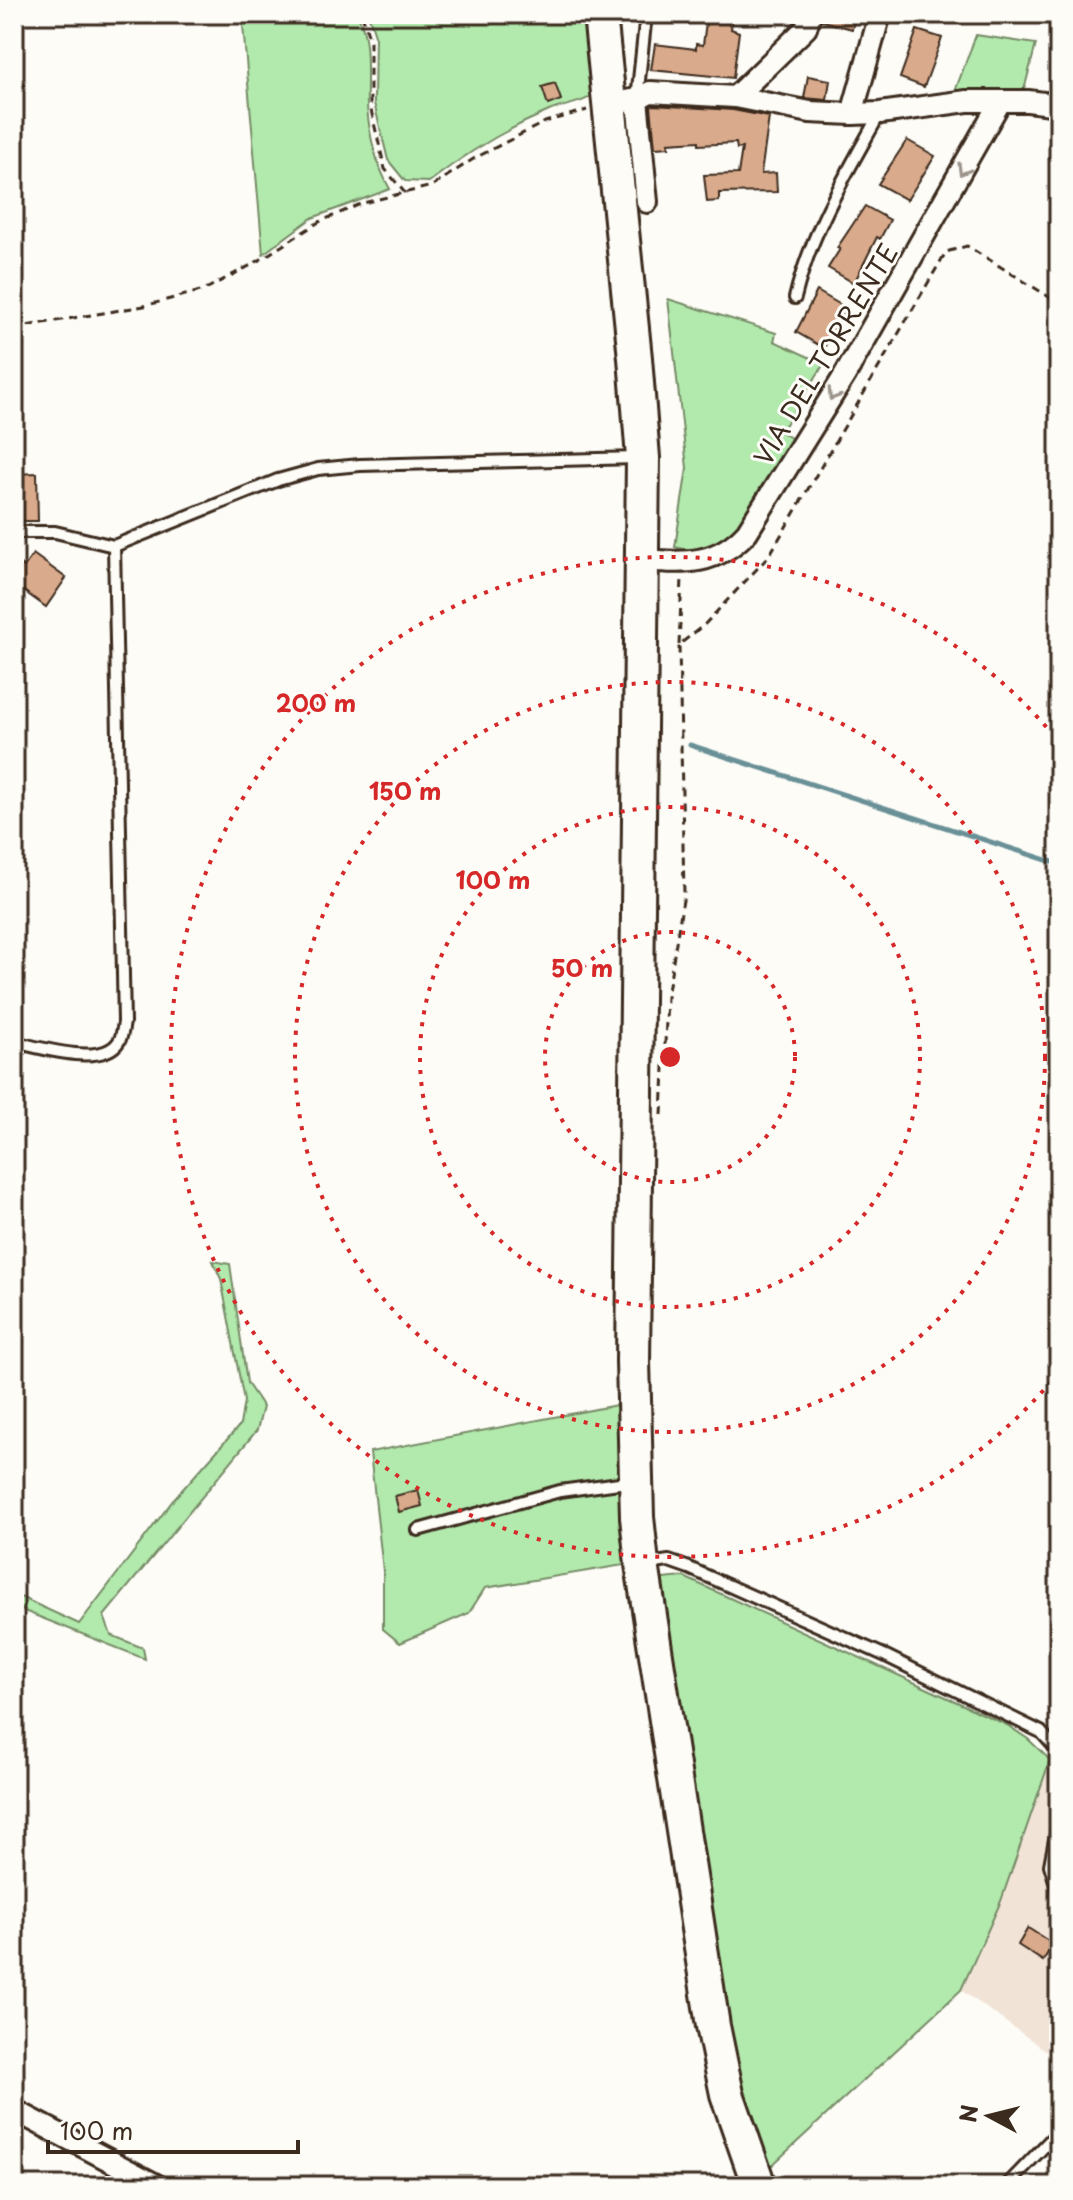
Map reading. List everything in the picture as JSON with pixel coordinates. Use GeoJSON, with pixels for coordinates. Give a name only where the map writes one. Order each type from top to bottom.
{"type":"FeatureCollection","features":[{"type":"Feature","properties":{"kind":"main road"},"geometry":{"type":"LineString","coordinates":[[600,14],[623,102],[643,458],[633,1361],[642,1564],[719,2059],[739,2133],[759,2186]]}},
{"type":"Feature","properties":{"kind":"street"},"geometry":{"type":"LineString","coordinates":[[735,97],[806,28],[810,14]]}},
{"type":"Feature","properties":{"kind":"street"},"geometry":{"type":"LineString","coordinates":[[852,114],[880,14]]}},
{"type":"Feature","properties":{"kind":"street"},"geometry":{"type":"LineString","coordinates":[[647,202],[623,102],[650,92],[735,97],[810,112],[852,114],[967,101],[1059,105]]}},
{"type":"Feature","properties":{"kind":"street","name":"VIA DEL TORRENTE"},"geometry":{"type":"LineString","coordinates":[[643,560],[700,561],[722,554],[738,542],[754,522],[845,375],[1000,102]]}},
{"type":"Feature","properties":{"kind":"street"},"geometry":{"type":"LineString","coordinates":[[14,2110],[158,2186]]}},
{"type":"Feature","properties":{"kind":"lane"},"geometry":{"type":"LineString","coordinates":[[623,102],[646,14]]}},
{"type":"Feature","properties":{"kind":"lane"},"geometry":{"type":"LineString","coordinates":[[795,298],[804,259],[880,113]]}},
{"type":"Feature","properties":{"kind":"lane"},"geometry":{"type":"LineString","coordinates":[[14,532],[55,532],[114,546],[278,480],[318,469],[360,465],[643,458]]}},
{"type":"Feature","properties":{"kind":"lane"},"geometry":{"type":"LineString","coordinates":[[14,1042],[88,1056],[104,1053],[119,1042],[124,1022],[114,546]]}},
{"type":"Feature","properties":{"kind":"lane"},"geometry":{"type":"LineString","coordinates":[[418,1530],[560,1491],[636,1481]]}},
{"type":"Feature","properties":{"kind":"lane"},"geometry":{"type":"LineString","coordinates":[[642,1564],[669,1561],[689,1568],[886,1656],[1041,1732],[1059,1752]]}},
{"type":"Feature","properties":{"kind":"lane"},"geometry":{"type":"LineString","coordinates":[[1059,1819],[1050,1865],[1059,1894]]}},
{"type":"Feature","properties":{"kind":"lane"},"geometry":{"type":"LineString","coordinates":[[1006,2186],[1059,2131]]}},
{"type":"Feature","properties":{"kind":"path"},"geometry":{"type":"LineString","coordinates":[[362,14],[370,41],[370,106],[385,169],[405,193]]}},
{"type":"Feature","properties":{"kind":"path"},"geometry":{"type":"LineString","coordinates":[[14,328],[144,306],[204,290],[255,263],[319,222],[363,203],[432,186],[475,158],[545,122],[623,102]]}},
{"type":"Feature","properties":{"kind":"path"},"geometry":{"type":"LineString","coordinates":[[679,645],[705,624],[769,556],[946,252],[967,246],[1059,303]]}},
{"type":"Feature","properties":{"kind":"path"},"geometry":{"type":"LineString","coordinates":[[661,1123],[667,997],[684,894],[679,645],[682,562]]}},
{"type":"Feature","properties":{"kind":"shaded area"},"geometry":{"type":"Polygon","coordinates":[[[1059,1737],[1059,2060],[961,1990],[1001,1901],[1059,1737]]]}},
{"type":"Feature","properties":{"kind":"green space"},"geometry":{"type":"Polygon","coordinates":[[[242,14],[357,14],[366,46],[371,138],[390,189],[312,218],[263,254],[242,14]]]}},
{"type":"Feature","properties":{"kind":"green space"},"geometry":{"type":"Polygon","coordinates":[[[368,14],[590,14],[597,93],[518,125],[429,182],[405,181],[388,160],[374,103],[375,35],[368,14]]]}},
{"type":"Feature","properties":{"kind":"green space"},"geometry":{"type":"Polygon","coordinates":[[[976,35],[1036,44],[1024,90],[954,94],[976,35]]]}},
{"type":"Feature","properties":{"kind":"green space"},"geometry":{"type":"Polygon","coordinates":[[[668,299],[776,333],[774,341],[824,364],[781,432],[796,441],[763,497],[733,537],[718,547],[706,550],[675,547],[687,468],[668,299]]]}},
{"type":"Feature","properties":{"kind":"green space"},"geometry":{"type":"Polygon","coordinates":[[[213,1261],[230,1264],[247,1383],[263,1407],[257,1430],[104,1616],[111,1635],[143,1648],[145,1659],[14,1607],[14,1594],[79,1624],[174,1499],[240,1425],[244,1401],[221,1279],[213,1261]]]}},
{"type":"Feature","properties":{"kind":"green space"},"geometry":{"type":"Polygon","coordinates":[[[617,1405],[630,1564],[485,1588],[469,1613],[400,1643],[383,1629],[383,1571],[370,1452],[617,1405]]]}},
{"type":"Feature","properties":{"kind":"green space"},"geometry":{"type":"Polygon","coordinates":[[[684,1577],[1007,1725],[1050,1760],[1001,1901],[961,1990],[768,2169],[741,2093],[653,1580],[684,1577]]]}},
{"type":"Feature","properties":{"kind":"building"},"geometry":{"type":"Polygon","coordinates":[[[707,14],[733,14],[731,29],[739,32],[733,78],[651,70],[655,44],[696,49],[696,44],[703,45],[707,14]]]}},
{"type":"Feature","properties":{"kind":"building"},"geometry":{"type":"Polygon","coordinates":[[[823,14],[856,14],[852,29],[822,21],[823,14]]]}},
{"type":"Feature","properties":{"kind":"building"},"geometry":{"type":"Polygon","coordinates":[[[917,30],[942,38],[924,87],[900,78],[917,30]]]}},
{"type":"Feature","properties":{"kind":"building"},"geometry":{"type":"Polygon","coordinates":[[[808,76],[830,80],[827,100],[804,98],[808,76]]]}},
{"type":"Feature","properties":{"kind":"building"},"geometry":{"type":"Polygon","coordinates":[[[555,83],[561,100],[548,105],[542,87],[555,83]]]}},
{"type":"Feature","properties":{"kind":"building"},"geometry":{"type":"Polygon","coordinates":[[[653,105],[733,110],[769,117],[761,174],[776,173],[777,192],[719,193],[719,201],[707,202],[704,175],[738,174],[742,148],[737,149],[736,143],[699,145],[699,141],[668,143],[669,147],[655,148],[653,105]]]}},
{"type":"Feature","properties":{"kind":"building"},"geometry":{"type":"Polygon","coordinates":[[[907,140],[935,156],[907,200],[878,184],[907,140]]]}},
{"type":"Feature","properties":{"kind":"building"},"geometry":{"type":"Polygon","coordinates":[[[865,206],[890,220],[880,239],[877,237],[854,283],[828,268],[840,249],[837,248],[865,206]]]}},
{"type":"Feature","properties":{"kind":"building"},"geometry":{"type":"Polygon","coordinates":[[[817,291],[846,308],[824,348],[796,332],[817,291]]]}},
{"type":"Feature","properties":{"kind":"building"},"geometry":{"type":"Polygon","coordinates":[[[37,473],[38,521],[14,521],[14,474],[37,473]]]}},
{"type":"Feature","properties":{"kind":"building"},"geometry":{"type":"Polygon","coordinates":[[[33,554],[66,578],[46,607],[14,584],[14,559],[24,567],[33,554]]]}},
{"type":"Feature","properties":{"kind":"building"},"geometry":{"type":"Polygon","coordinates":[[[418,1490],[422,1506],[399,1512],[395,1496],[418,1490]]]}},
{"type":"Feature","properties":{"kind":"building"},"geometry":{"type":"Polygon","coordinates":[[[1028,1928],[1053,1944],[1043,1961],[1018,1945],[1028,1928]]]}},
{"type":"Feature","properties":{"kind":"waterway"},"geometry":{"type":"LineString","coordinates":[[690,745],[1059,864]]}}]}
